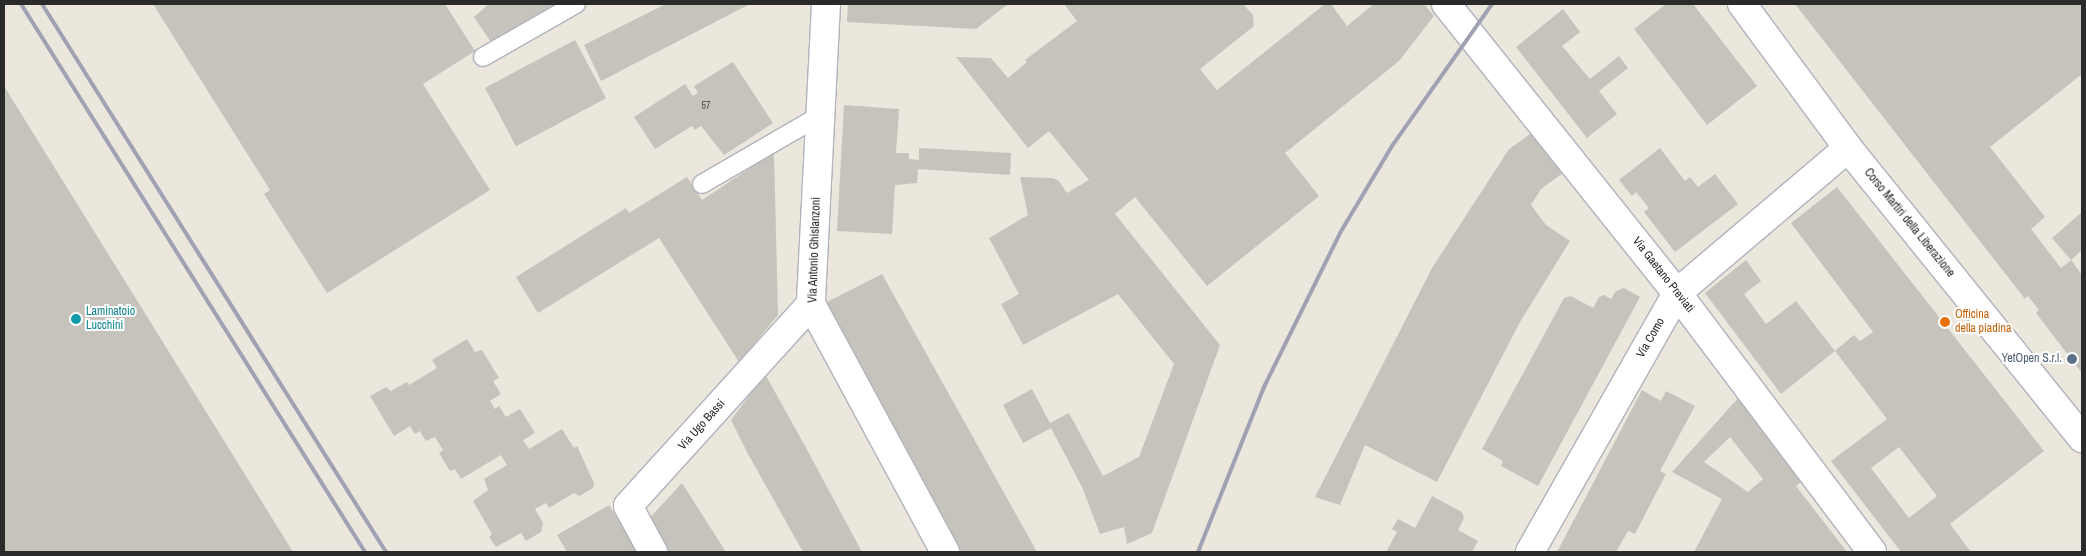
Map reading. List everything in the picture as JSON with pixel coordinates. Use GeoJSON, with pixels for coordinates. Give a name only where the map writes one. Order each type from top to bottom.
{"type":"FeatureCollection","features":[{"type":"Feature","properties":{"kind":"street","name":"Via Antonio Ghislanzoni"},"geometry":{"type":"LineString","coordinates":[[826,4],[811,304],[945,552]]}},
{"type":"Feature","properties":{"kind":"street","name":"Via Gaetano Previati"},"geometry":{"type":"LineString","coordinates":[[1446,4],[1677,292],[1872,552]]}},
{"type":"Feature","properties":{"kind":"street","name":"Corso Martiri della Liberazione"},"geometry":{"type":"LineString","coordinates":[[1742,4],[1848,148],[2082,438]]}},
{"type":"Feature","properties":{"kind":"street","name":"Via Como"},"geometry":{"type":"LineString","coordinates":[[1530,552],[1677,292],[1848,148]]}},
{"type":"Feature","properties":{"kind":"street","name":"Via Ugo Bassi"},"geometry":{"type":"LineString","coordinates":[[653,552],[628,506],[811,304]]}},
{"type":"Feature","properties":{"kind":"lane"},"geometry":{"type":"LineString","coordinates":[[483,57],[576,4]]}},
{"type":"Feature","properties":{"kind":"lane"},"geometry":{"type":"LineString","coordinates":[[702,184],[820,115]]}},
{"type":"Feature","properties":{"kind":"building"},"geometry":{"type":"Polygon","coordinates":[[[153,4],[445,4],[475,51],[423,84],[490,190],[327,293],[264,194],[270,190],[153,4]]]}},
{"type":"Feature","properties":{"kind":"building"},"geometry":{"type":"Polygon","coordinates":[[[489,4],[557,4],[561,10],[495,48],[474,17],[489,4]]]}},
{"type":"Feature","properties":{"kind":"building"},"geometry":{"type":"Polygon","coordinates":[[[666,4],[750,4],[601,81],[584,45],[666,4]]]}},
{"type":"Feature","properties":{"kind":"building"},"geometry":{"type":"Polygon","coordinates":[[[848,4],[1008,4],[976,29],[847,22],[848,4]]]}},
{"type":"Feature","properties":{"kind":"building"},"geometry":{"type":"Polygon","coordinates":[[[1064,4],[1243,4],[1253,15],[1254,26],[1200,69],[1217,90],[1325,4],[1331,4],[1347,26],[1374,4],[1424,4],[1434,16],[1399,61],[1285,153],[1319,196],[1207,286],[1135,197],[1115,214],[1220,345],[1152,533],[1127,544],[1124,527],[1100,534],[1082,487],[1051,428],[1023,443],[1003,405],[1032,389],[1050,423],[1069,413],[1103,476],[1139,457],[1174,364],[1118,294],[1023,345],[1001,304],[1019,294],[989,238],[1028,215],[1020,177],[1052,178],[1058,180],[1067,193],[1089,180],[1049,131],[1028,148],[956,57],[991,58],[1008,78],[1027,62],[1025,60],[1077,21],[1064,4]]]}},
{"type":"Feature","properties":{"kind":"building"},"geometry":{"type":"Polygon","coordinates":[[[1666,4],[1693,4],[1757,86],[1707,125],[1634,29],[1666,4]]]}},
{"type":"Feature","properties":{"kind":"building"},"geometry":{"type":"Polygon","coordinates":[[[1795,4],[2082,4],[2082,74],[1990,147],[2045,217],[2031,229],[2061,268],[2071,260],[2082,275],[2082,373],[2036,313],[2039,310],[2028,296],[2025,299],[1795,4]]]}},
{"type":"Feature","properties":{"kind":"building"},"geometry":{"type":"Polygon","coordinates":[[[1563,9],[1580,32],[1562,46],[1590,79],[1619,56],[1628,68],[1599,91],[1617,114],[1587,138],[1516,47],[1563,9]]]}},
{"type":"Feature","properties":{"kind":"building"},"geometry":{"type":"Polygon","coordinates":[[[575,40],[606,98],[516,146],[485,88],[575,40]]]}},
{"type":"Feature","properties":{"kind":"building"},"geometry":{"type":"Polygon","coordinates":[[[733,62],[773,123],[724,155],[701,126],[695,130],[692,126],[655,149],[634,117],[685,84],[693,96],[698,93],[694,86],[733,62]]]}},
{"type":"Feature","properties":{"kind":"building","name":"Laminatoio Lucchini"},"geometry":{"type":"Polygon","coordinates":[[[4,86],[293,552],[4,552],[4,86]]]}},
{"type":"Feature","properties":{"kind":"building"},"geometry":{"type":"Polygon","coordinates":[[[844,105],[899,109],[896,153],[909,153],[909,159],[919,160],[919,148],[1011,153],[1010,175],[918,169],[917,183],[895,185],[892,234],[837,231],[844,105]]]}},
{"type":"Feature","properties":{"kind":"building"},"geometry":{"type":"Polygon","coordinates":[[[1540,127],[1570,168],[1541,189],[1531,205],[1546,225],[1570,241],[1520,322],[1437,482],[1365,445],[1340,505],[1315,497],[1432,268],[1509,149],[1540,127]]]}},
{"type":"Feature","properties":{"kind":"building"},"geometry":{"type":"Polygon","coordinates":[[[1660,148],[1685,181],[1690,177],[1698,187],[1715,174],[1738,204],[1675,252],[1644,212],[1649,208],[1636,192],[1632,196],[1619,180],[1660,148]]]}},
{"type":"Feature","properties":{"kind":"building"},"geometry":{"type":"Polygon","coordinates":[[[774,152],[778,315],[739,362],[659,238],[538,313],[516,277],[626,208],[629,213],[687,177],[702,200],[774,152]]]}},
{"type":"Feature","properties":{"kind":"building"},"geometry":{"type":"Polygon","coordinates":[[[1837,187],[2044,451],[1950,524],[1971,552],[1901,552],[1831,461],[1887,419],[1835,351],[1854,335],[1860,341],[1873,332],[1791,223],[1837,187]],[[1899,447],[1871,468],[1909,518],[1937,496],[1899,447]]]}},
{"type":"Feature","properties":{"kind":"building"},"geometry":{"type":"Polygon","coordinates":[[[2082,212],[2082,250],[2071,260],[2052,238],[2082,212]]]}},
{"type":"Feature","properties":{"kind":"building"},"geometry":{"type":"Polygon","coordinates":[[[1746,260],[1761,281],[1744,294],[1766,324],[1796,301],[1835,351],[1781,394],[1705,293],[1746,260]]]}},
{"type":"Feature","properties":{"kind":"building"},"geometry":{"type":"Polygon","coordinates":[[[882,274],[1037,552],[962,552],[827,302],[882,274]]]}},
{"type":"Feature","properties":{"kind":"building"},"geometry":{"type":"Polygon","coordinates":[[[1624,288],[1640,297],[1538,486],[1501,466],[1503,461],[1482,449],[1564,298],[1571,296],[1593,308],[1599,297],[1604,295],[1611,299],[1616,291],[1624,288]]]}},
{"type":"Feature","properties":{"kind":"building"},"geometry":{"type":"Polygon","coordinates":[[[467,339],[475,352],[482,350],[499,378],[493,381],[501,394],[490,401],[495,409],[499,406],[506,417],[520,409],[535,433],[523,440],[529,449],[562,429],[574,448],[577,446],[594,483],[593,488],[579,496],[574,493],[549,508],[546,503],[535,509],[543,523],[541,532],[526,541],[521,533],[496,547],[489,537],[492,534],[473,501],[488,490],[484,479],[507,465],[501,455],[461,479],[455,469],[450,471],[439,453],[443,450],[435,437],[426,441],[420,431],[415,434],[410,426],[394,436],[370,396],[386,387],[391,391],[407,382],[409,385],[437,368],[432,360],[467,339]]]}},
{"type":"Feature","properties":{"kind":"building"},"geometry":{"type":"Polygon","coordinates":[[[765,374],[862,552],[803,552],[748,454],[731,420],[765,374]]]}},
{"type":"Feature","properties":{"kind":"building"},"geometry":{"type":"Polygon","coordinates":[[[1642,390],[1661,401],[1666,391],[1695,406],[1660,471],[1666,474],[1635,534],[1628,531],[1616,552],[1557,552],[1642,390]]]}},
{"type":"Feature","properties":{"kind":"building"},"geometry":{"type":"Polygon","coordinates":[[[1739,397],[1802,481],[1796,486],[1847,552],[1694,552],[1722,499],[1672,472],[1739,397]],[[1730,437],[1704,462],[1748,492],[1763,479],[1730,437]]]}},
{"type":"Feature","properties":{"kind":"building"},"geometry":{"type":"Polygon","coordinates":[[[682,483],[726,552],[665,552],[646,522],[682,483]]]}},
{"type":"Feature","properties":{"kind":"building"},"geometry":{"type":"Polygon","coordinates":[[[1432,496],[1462,512],[1464,518],[1458,530],[1478,541],[1472,552],[1386,552],[1397,532],[1392,529],[1398,519],[1415,528],[1432,496]]]}},
{"type":"Feature","properties":{"kind":"building"},"geometry":{"type":"Polygon","coordinates":[[[609,505],[638,552],[567,552],[557,535],[609,505]]]}},
{"type":"Feature","properties":{"kind":"railway"},"geometry":{"type":"LineString","coordinates":[[21,4],[365,552]]}},
{"type":"Feature","properties":{"kind":"railway"},"geometry":{"type":"LineString","coordinates":[[42,4],[386,552]]}},
{"type":"Feature","properties":{"kind":"railway"},"geometry":{"type":"LineString","coordinates":[[1198,552],[1264,387],[1340,233],[1392,146],[1492,4]]}},
{"type":"Feature","properties":{"kind":"place","name":"Laminatoio Lucchini"},"geometry":{"type":"Point","coordinates":[76,319]}},
{"type":"Feature","properties":{"kind":"place","name":"Officina della piadina"},"geometry":{"type":"Point","coordinates":[1945,322]}},
{"type":"Feature","properties":{"kind":"place","name":"YetOpen S.r.l."},"geometry":{"type":"Point","coordinates":[2072,359]}}]}
